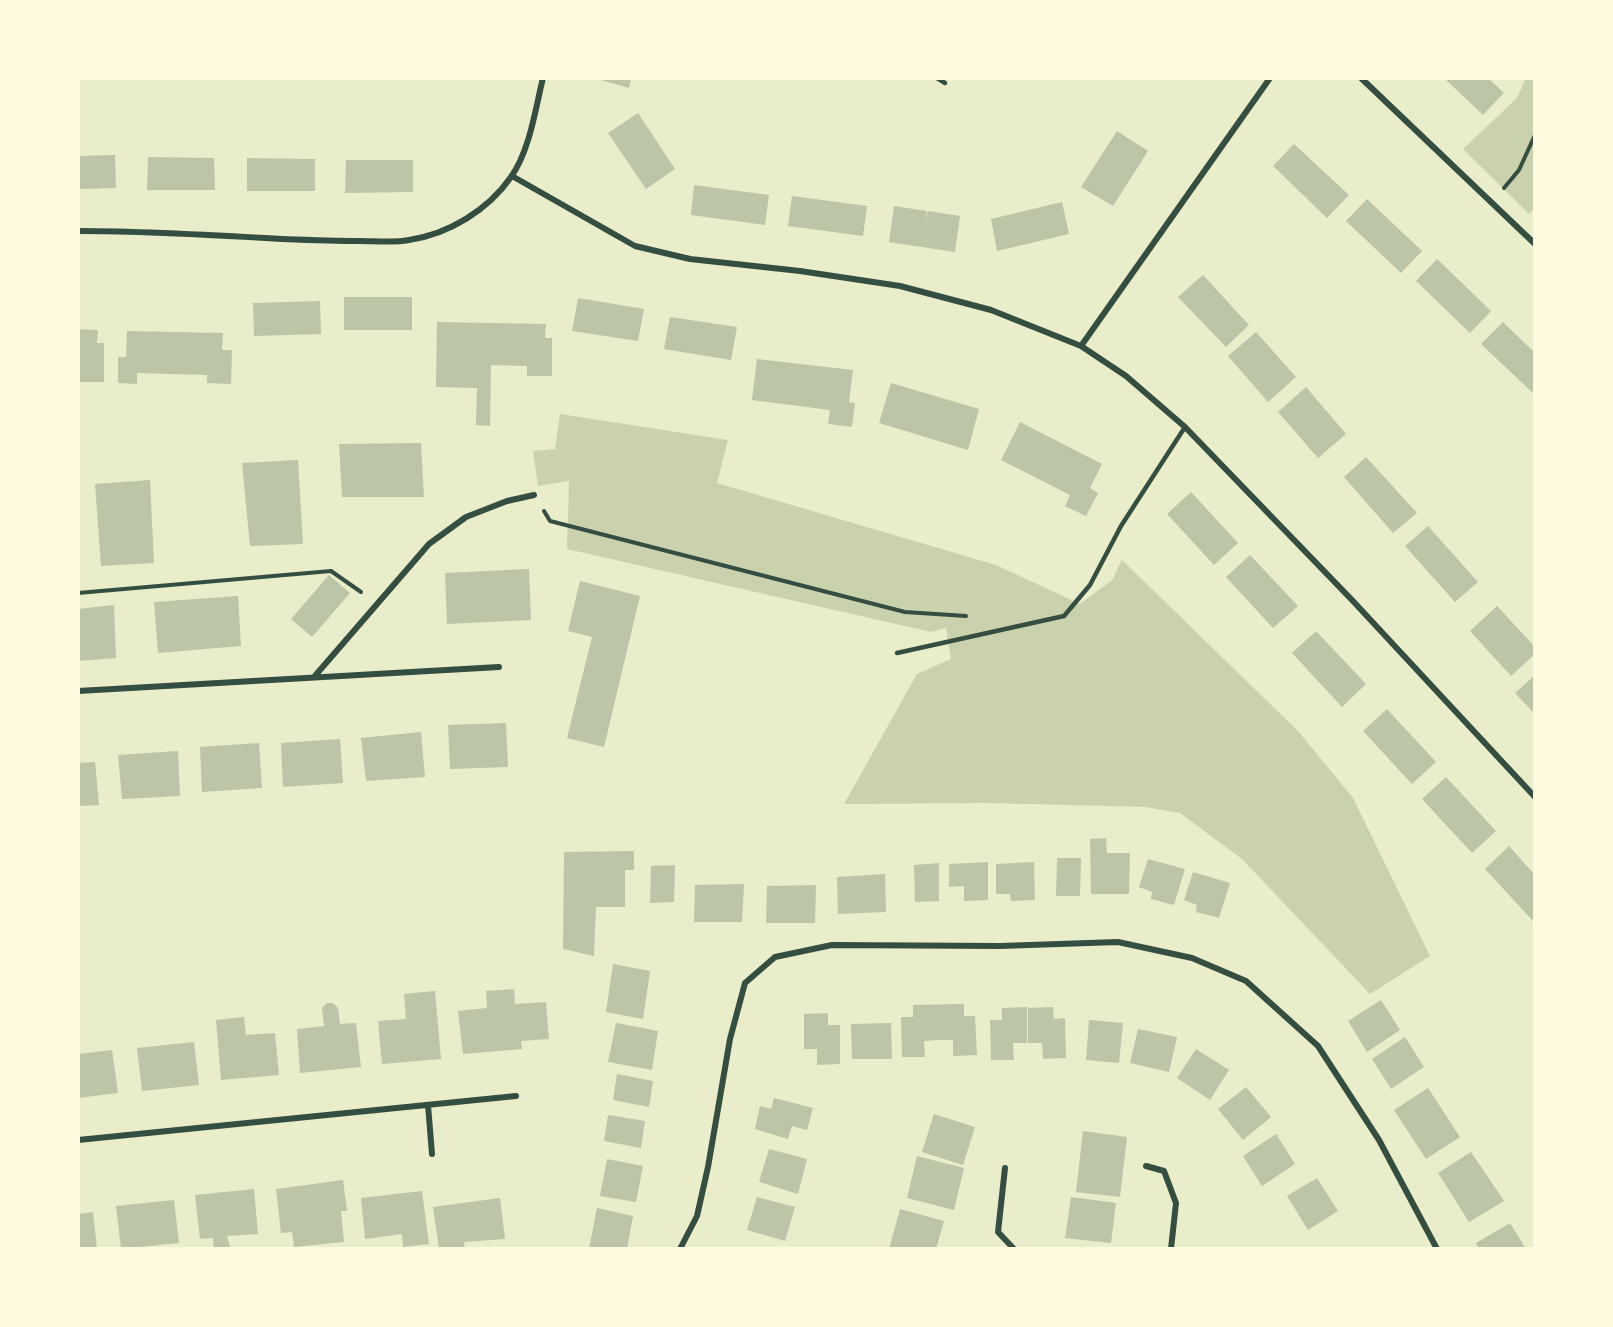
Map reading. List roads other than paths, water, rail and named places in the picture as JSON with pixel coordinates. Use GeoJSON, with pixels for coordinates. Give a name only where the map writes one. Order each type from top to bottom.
{"type":"FeatureCollection","features":[{"type":"Feature","properties":{"kind":"street"},"geometry":{"type":"LineString","coordinates":[[78,231],[141,231],[315,240],[410,240],[436,233],[459,223],[497,194],[512,176],[522,156],[543,78]]}},
{"type":"Feature","properties":{"kind":"street"},"geometry":{"type":"LineString","coordinates":[[1081,346],[1270,78]]}},
{"type":"Feature","properties":{"kind":"street"},"geometry":{"type":"LineString","coordinates":[[1361,78],[1535,244]]}},
{"type":"Feature","properties":{"kind":"street"},"geometry":{"type":"LineString","coordinates":[[512,176],[635,246],[690,259],[800,271],[900,286],[992,310],[1081,346],[1126,376],[1185,426],[1535,797]]}},
{"type":"Feature","properties":{"kind":"street"},"geometry":{"type":"LineString","coordinates":[[314,677],[429,544],[447,529],[486,508],[534,495]]}},
{"type":"Feature","properties":{"kind":"street"},"geometry":{"type":"LineString","coordinates":[[78,691],[499,667]]}},
{"type":"Feature","properties":{"kind":"street"},"geometry":{"type":"LineString","coordinates":[[680,1249],[697,1216],[708,1167],[730,1039],[745,984],[775,957],[832,945],[1000,946],[1118,942],[1192,958],[1246,981],[1318,1046],[1379,1140],[1437,1249]]}},
{"type":"Feature","properties":{"kind":"street"},"geometry":{"type":"LineString","coordinates":[[78,1140],[516,1096]]}},
{"type":"Feature","properties":{"kind":"street"},"geometry":{"type":"LineString","coordinates":[[428,1105],[432,1154]]}},
{"type":"Feature","properties":{"kind":"street"},"geometry":{"type":"LineString","coordinates":[[1146,1166],[1164,1172],[1176,1203],[1171,1249]]}},
{"type":"Feature","properties":{"kind":"street"},"geometry":{"type":"LineString","coordinates":[[1005,1168],[998,1232],[1014,1249]]}},
{"type":"Feature","properties":{"kind":"lane"},"geometry":{"type":"LineString","coordinates":[[937,78],[945,83]]}},
{"type":"Feature","properties":{"kind":"lane"},"geometry":{"type":"LineString","coordinates":[[897,653],[1064,616],[1090,585],[1121,526],[1185,426]]}}]}
